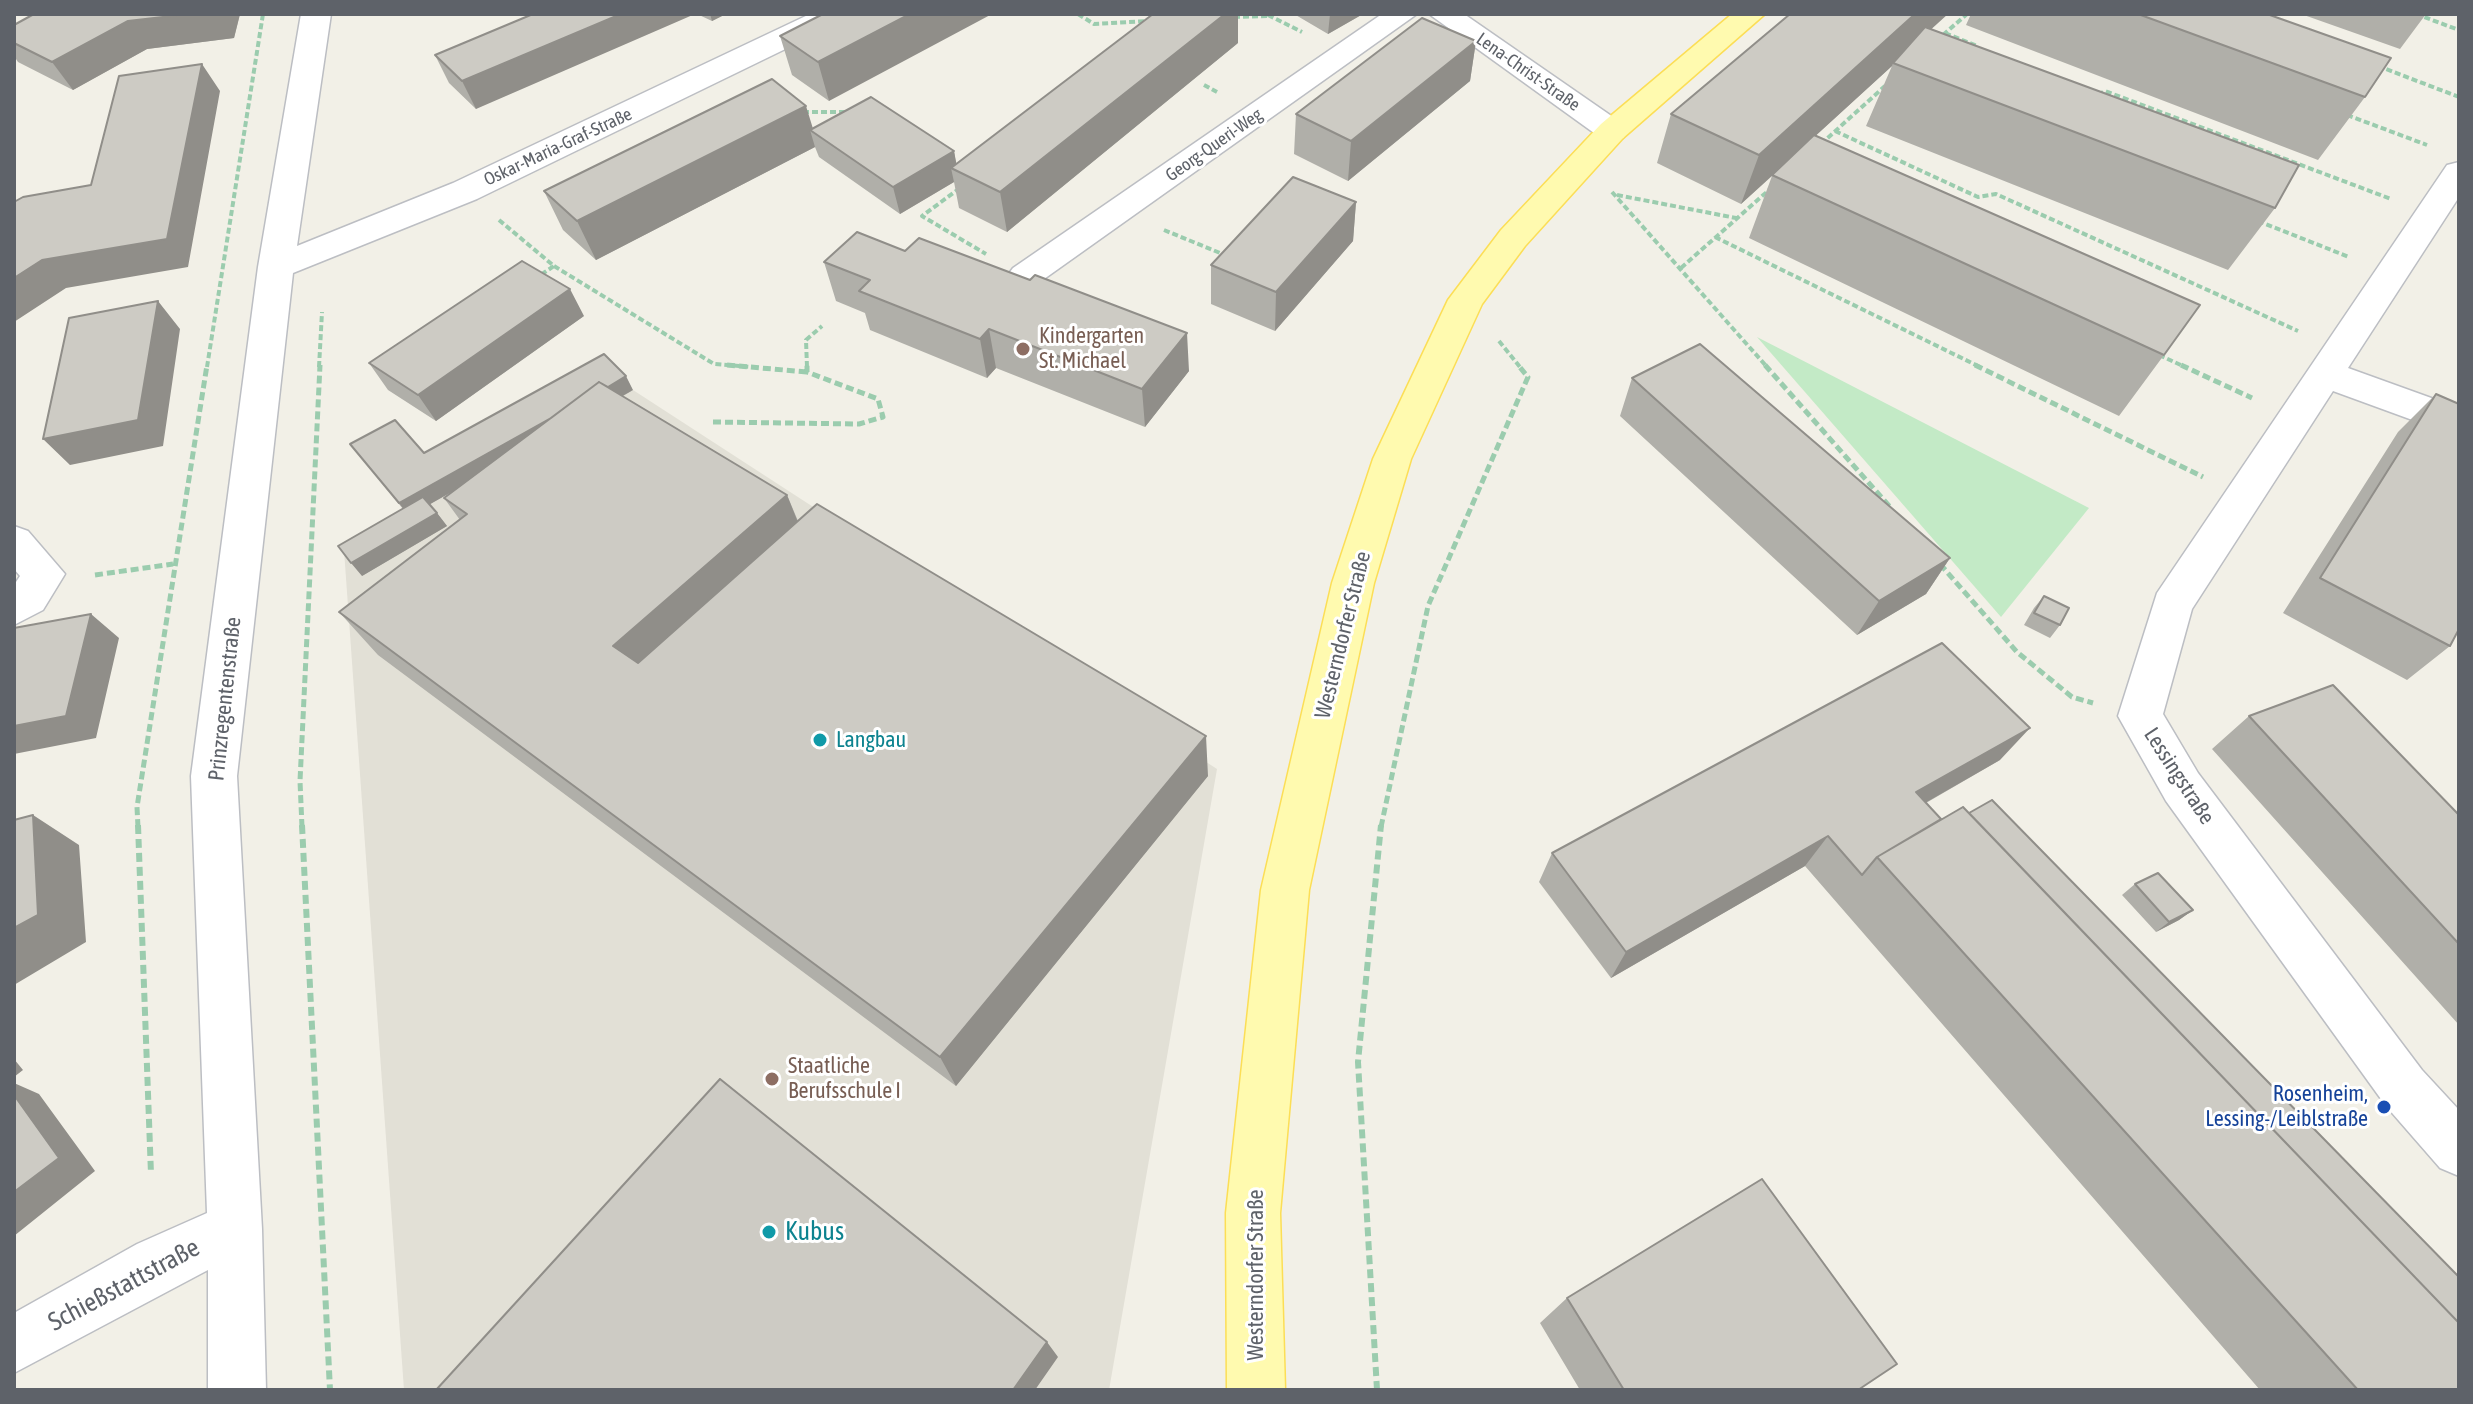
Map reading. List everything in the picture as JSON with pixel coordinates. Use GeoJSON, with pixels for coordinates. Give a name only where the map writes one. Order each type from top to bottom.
{"type":"FeatureCollection","features":[{"type":"Feature","properties":{"kind":"main road","name":"Westerndorfer Straße"},"geometry":{"type":"LineString","coordinates":[[1256,1390],[1253,1213],[1285,890],[1353,583],[1392,459],[1466,300],[1513,238],[1612,131],[1750,14]]}},
{"type":"Feature","properties":{"kind":"street","name":"Prinzregentenstraße"},"geometry":{"type":"LineString","coordinates":[[237,1390],[235,1229],[214,776],[276,267],[316,14]]}},
{"type":"Feature","properties":{"kind":"street","name":"Oskar-Maria-Graf-Straße"},"geometry":{"type":"LineString","coordinates":[[276,267],[465,191],[834,14]]}},
{"type":"Feature","properties":{"kind":"street","name":"Georg-Queri-Weg"},"geometry":{"type":"LineString","coordinates":[[1025,276],[1402,14]]}},
{"type":"Feature","properties":{"kind":"street","name":"Lena-Christ-Straße"},"geometry":{"type":"LineString","coordinates":[[1444,14],[1612,131]]}},
{"type":"Feature","properties":{"kind":"street","name":"Lessingstraße"},"geometry":{"type":"LineString","coordinates":[[2445,160],[2432,214],[2172,605],[2140,716],[2191,799],[2404,1088],[2459,1149]]}},
{"type":"Feature","properties":{"kind":"street"},"geometry":{"type":"LineString","coordinates":[[2333,362],[2459,423]]}},
{"type":"Feature","properties":{"kind":"street"},"geometry":{"type":"LineString","coordinates":[[14,542],[44,574],[28,598],[14,608]]}},
{"type":"Feature","properties":{"kind":"street","name":"Schießstattstraße"},"geometry":{"type":"LineString","coordinates":[[14,1344],[157,1264],[235,1229]]}},
{"type":"Feature","properties":{"kind":"path"},"geometry":{"type":"LineString","coordinates":[[1078,14],[1094,24],[1158,21]]}},
{"type":"Feature","properties":{"kind":"path"},"geometry":{"type":"LineString","coordinates":[[1934,43],[1967,14]]}},
{"type":"Feature","properties":{"kind":"path"},"geometry":{"type":"LineString","coordinates":[[2416,14],[2459,30]]}},
{"type":"Feature","properties":{"kind":"path"},"geometry":{"type":"LineString","coordinates":[[1222,18],[1269,16]]}},
{"type":"Feature","properties":{"kind":"path"},"geometry":{"type":"LineString","coordinates":[[1945,33],[1987,50]]}},
{"type":"Feature","properties":{"kind":"path"},"geometry":{"type":"LineString","coordinates":[[2371,64],[2459,97]]}},
{"type":"Feature","properties":{"kind":"path"},"geometry":{"type":"LineString","coordinates":[[1815,149],[1886,85]]}},
{"type":"Feature","properties":{"kind":"path"},"geometry":{"type":"LineString","coordinates":[[2086,90],[2100,96],[2105,91],[2432,214]]}},
{"type":"Feature","properties":{"kind":"path"},"geometry":{"type":"LineString","coordinates":[[792,112],[854,112]]}},
{"type":"Feature","properties":{"kind":"path"},"geometry":{"type":"LineString","coordinates":[[2344,113],[2445,160]]}},
{"type":"Feature","properties":{"kind":"path"},"geometry":{"type":"LineString","coordinates":[[1835,131],[1978,197],[1996,194],[2333,362]]}},
{"type":"Feature","properties":{"kind":"path"},"geometry":{"type":"LineString","coordinates":[[1572,174],[1617,195],[1737,218]]}},
{"type":"Feature","properties":{"kind":"path"},"geometry":{"type":"LineString","coordinates":[[1681,268],[1778,182]]}},
{"type":"Feature","properties":{"kind":"path"},"geometry":{"type":"LineString","coordinates":[[967,183],[922,216],[1025,276]]}},
{"type":"Feature","properties":{"kind":"path"},"geometry":{"type":"LineString","coordinates":[[465,191],[554,266],[714,364],[807,372],[878,399],[883,417],[859,424],[713,422]]}},
{"type":"Feature","properties":{"kind":"path"},"geometry":{"type":"LineString","coordinates":[[1617,195],[1901,520]]}},
{"type":"Feature","properties":{"kind":"path"},"geometry":{"type":"LineString","coordinates":[[1119,211],[1233,259]]}},
{"type":"Feature","properties":{"kind":"path"},"geometry":{"type":"LineString","coordinates":[[2251,218],[2391,275]]}},
{"type":"Feature","properties":{"kind":"path"},"geometry":{"type":"LineString","coordinates":[[1715,237],[2243,497]]}},
{"type":"Feature","properties":{"kind":"path"},"geometry":{"type":"LineString","coordinates":[[528,283],[554,266]]}},
{"type":"Feature","properties":{"kind":"path"},"geometry":{"type":"LineString","coordinates":[[323,298],[300,781],[330,1390]]}},
{"type":"Feature","properties":{"kind":"path"},"geometry":{"type":"LineString","coordinates":[[1377,1390],[1358,1062],[1382,812],[1428,606],[1528,377],[1466,300]]}},
{"type":"Feature","properties":{"kind":"path"},"geometry":{"type":"LineString","coordinates":[[807,372],[806,340],[822,326]]}},
{"type":"Feature","properties":{"kind":"path"},"geometry":{"type":"LineString","coordinates":[[2152,352],[2297,418]]}},
{"type":"Feature","properties":{"kind":"path"},"geometry":{"type":"LineString","coordinates":[[1933,556],[2017,652],[2072,697],[2140,716]]}},
{"type":"Feature","properties":{"kind":"path"},"geometry":{"type":"LineString","coordinates":[[44,574],[96,575],[173,564]]}},
{"type":"Feature","properties":{"kind":"shaded area","name":"Staatliche Berufsschule I"},"geometry":{"type":"Polygon","coordinates":[[[633,390],[1217,769],[1109,1390],[404,1390],[344,550],[633,390]]]}},
{"type":"Feature","properties":{"kind":"green space"},"geometry":{"type":"Polygon","coordinates":[[[1757,337],[2089,508],[2001,617],[1757,337]]]}},
{"type":"Feature","properties":{"kind":"building"},"geometry":{"type":"Polygon","coordinates":[[[34,14],[189,14],[128,21],[52,62],[14,43],[14,25],[34,14]]]}},
{"type":"Feature","properties":{"kind":"building"},"geometry":{"type":"Polygon","coordinates":[[[533,14],[621,14],[462,81],[435,55],[533,14]]]}},
{"type":"Feature","properties":{"kind":"building"},"geometry":{"type":"Polygon","coordinates":[[[823,14],[910,14],[818,62],[780,36],[823,14]]]}},
{"type":"Feature","properties":{"kind":"building"},"geometry":{"type":"Polygon","coordinates":[[[1153,14],[1225,14],[1000,192],[951,168],[1153,14]]]}},
{"type":"Feature","properties":{"kind":"building"},"geometry":{"type":"Polygon","coordinates":[[[1790,14],[1915,14],[1759,155],[1671,114],[1790,14]]]}},
{"type":"Feature","properties":{"kind":"building"},"geometry":{"type":"Polygon","coordinates":[[[2138,14],[2267,14],[2391,58],[2365,97],[2138,14]]]}},
{"type":"Feature","properties":{"kind":"building"},"geometry":{"type":"Polygon","coordinates":[[[1422,18],[1476,41],[1351,141],[1296,114],[1422,18]]]}},
{"type":"Feature","properties":{"kind":"building"},"geometry":{"type":"Polygon","coordinates":[[[1925,27],[2299,165],[2275,208],[1893,63],[1925,27]]]}},
{"type":"Feature","properties":{"kind":"building"},"geometry":{"type":"Polygon","coordinates":[[[202,64],[167,239],[42,260],[14,278],[14,202],[23,197],[91,185],[119,76],[202,64]]]}},
{"type":"Feature","properties":{"kind":"building"},"geometry":{"type":"Polygon","coordinates":[[[772,79],[806,106],[577,221],[544,191],[772,79]]]}},
{"type":"Feature","properties":{"kind":"building"},"geometry":{"type":"Polygon","coordinates":[[[871,97],[954,151],[893,187],[810,130],[871,97]]]}},
{"type":"Feature","properties":{"kind":"building"},"geometry":{"type":"Polygon","coordinates":[[[1814,135],[2200,305],[2164,355],[1772,175],[1814,135]]]}},
{"type":"Feature","properties":{"kind":"building"},"geometry":{"type":"Polygon","coordinates":[[[1293,177],[1356,202],[1276,292],[1211,265],[1293,177]]]}},
{"type":"Feature","properties":{"kind":"building"},"geometry":{"type":"Polygon","coordinates":[[[857,232],[905,251],[919,238],[1030,280],[1035,275],[1187,333],[1142,389],[989,329],[980,339],[859,291],[870,280],[824,262],[857,232]]]}},
{"type":"Feature","properties":{"kind":"building"},"geometry":{"type":"Polygon","coordinates":[[[522,261],[570,289],[418,395],[369,363],[522,261]]]}},
{"type":"Feature","properties":{"kind":"building"},"geometry":{"type":"Polygon","coordinates":[[[158,301],[138,420],[43,439],[69,318],[158,301]]]}},
{"type":"Feature","properties":{"kind":"building"},"geometry":{"type":"Polygon","coordinates":[[[1700,344],[1950,558],[1879,601],[1632,378],[1700,344]]]}},
{"type":"Feature","properties":{"kind":"building"},"geometry":{"type":"Polygon","coordinates":[[[604,354],[626,376],[608,387],[599,382],[551,418],[399,503],[350,444],[395,420],[424,453],[604,354]]]}},
{"type":"Feature","properties":{"kind":"building","name":"Langbau"},"geometry":{"type":"Polygon","coordinates":[[[599,382],[787,495],[613,646],[638,663],[817,504],[1206,736],[940,1057],[339,612],[467,514],[444,498],[599,382]]]}},
{"type":"Feature","properties":{"kind":"building"},"geometry":{"type":"Polygon","coordinates":[[[2436,394],[2459,404],[2459,629],[2450,646],[2320,578],[2436,394]]]}},
{"type":"Feature","properties":{"kind":"building"},"geometry":{"type":"Polygon","coordinates":[[[423,497],[437,513],[351,563],[338,546],[423,497]]]}},
{"type":"Feature","properties":{"kind":"building"},"geometry":{"type":"Polygon","coordinates":[[[2044,596],[2069,608],[2060,625],[2034,613],[2044,596]]]}},
{"type":"Feature","properties":{"kind":"building"},"geometry":{"type":"Polygon","coordinates":[[[91,614],[66,716],[14,726],[14,628],[91,614]]]}},
{"type":"Feature","properties":{"kind":"building"},"geometry":{"type":"Polygon","coordinates":[[[1942,643],[2030,728],[1916,792],[1941,819],[1877,857],[1862,875],[1828,836],[1626,952],[1552,853],[1942,643]]]}},
{"type":"Feature","properties":{"kind":"building"},"geometry":{"type":"Polygon","coordinates":[[[2333,685],[2459,815],[2459,944],[2249,716],[2333,685]]]}},
{"type":"Feature","properties":{"kind":"building"},"geometry":{"type":"Polygon","coordinates":[[[1992,800],[2459,1277],[2459,1323],[1969,813],[1992,800]]]}},
{"type":"Feature","properties":{"kind":"building"},"geometry":{"type":"Polygon","coordinates":[[[1963,807],[2459,1323],[2459,1390],[2358,1390],[1877,857],[1963,807]]]}},
{"type":"Feature","properties":{"kind":"building"},"geometry":{"type":"Polygon","coordinates":[[[33,815],[38,915],[14,928],[14,820],[33,815]]]}},
{"type":"Feature","properties":{"kind":"building"},"geometry":{"type":"Polygon","coordinates":[[[2158,873],[2193,910],[2169,922],[2135,884],[2158,873]]]}},
{"type":"Feature","properties":{"kind":"building","name":"Kubus"},"geometry":{"type":"Polygon","coordinates":[[[720,1079],[1047,1342],[1013,1390],[436,1390],[720,1079]]]}},
{"type":"Feature","properties":{"kind":"building"},"geometry":{"type":"Polygon","coordinates":[[[14,1095],[59,1158],[14,1192],[14,1095]]]}},
{"type":"Feature","properties":{"kind":"building"},"geometry":{"type":"Polygon","coordinates":[[[1762,1179],[1897,1364],[1858,1390],[1624,1390],[1567,1298],[1762,1179]]]}},
{"type":"Feature","properties":{"kind":"place","name":"Kindergarten St. Michael"},"geometry":{"type":"Point","coordinates":[1023,349]}},
{"type":"Feature","properties":{"kind":"place","name":"Langbau"},"geometry":{"type":"Point","coordinates":[820,740]}},
{"type":"Feature","properties":{"kind":"place","name":"Staatliche Berufsschule I"},"geometry":{"type":"Point","coordinates":[772,1079]}},
{"type":"Feature","properties":{"kind":"place","name":"Rosenheim, Lessing-/Leiblstraße"},"geometry":{"type":"Point","coordinates":[2384,1107]}},
{"type":"Feature","properties":{"kind":"place","name":"Kubus"},"geometry":{"type":"Point","coordinates":[769,1232]}}]}
